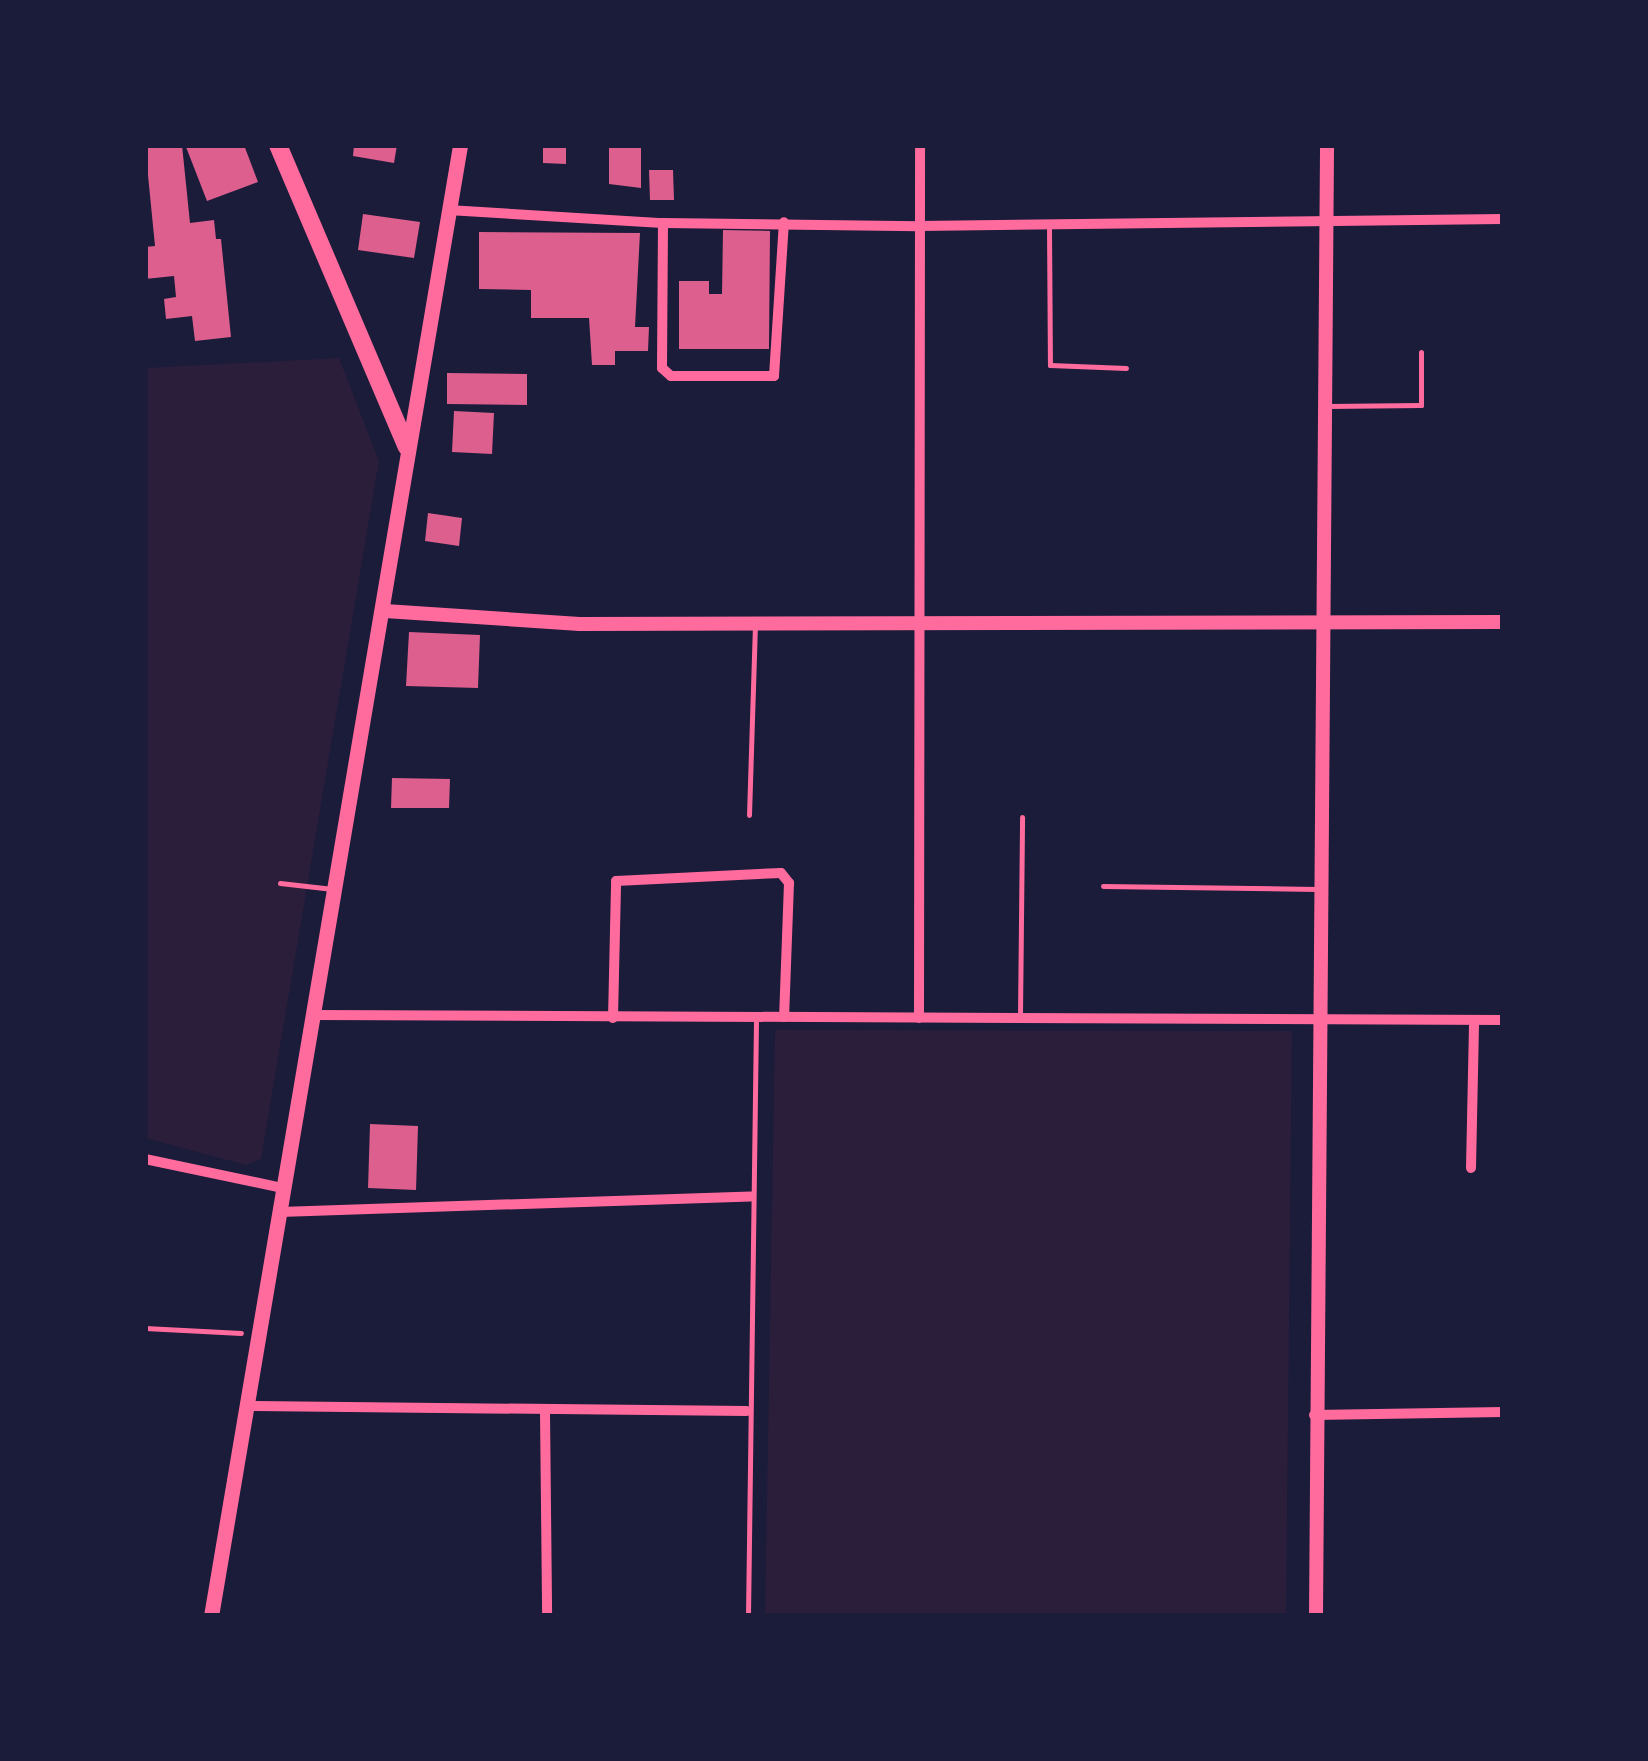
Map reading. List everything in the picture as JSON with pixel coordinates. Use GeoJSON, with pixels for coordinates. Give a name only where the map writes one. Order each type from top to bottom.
{"type":"FeatureCollection","features":[{"type":"Feature","properties":{"kind":"main road"},"geometry":{"type":"LineString","coordinates":[[278,145],[407,447]]}},
{"type":"Feature","properties":{"kind":"main road"},"geometry":{"type":"LineString","coordinates":[[211,1616],[244,1406],[385,611],[407,447],[460,145]]}},
{"type":"Feature","properties":{"kind":"street"},"geometry":{"type":"LineString","coordinates":[[919,1018],[920,145]]}},
{"type":"Feature","properties":{"kind":"street"},"geometry":{"type":"LineString","coordinates":[[1316,1616],[1313,1415],[1327,145]]}},
{"type":"Feature","properties":{"kind":"street"},"geometry":{"type":"LineString","coordinates":[[448,210],[662,223],[919,226],[1503,218]]}},
{"type":"Feature","properties":{"kind":"street"},"geometry":{"type":"LineString","coordinates":[[662,223],[662,368],[671,376],[774,376],[784,222]]}},
{"type":"Feature","properties":{"kind":"street"},"geometry":{"type":"LineString","coordinates":[[385,611],[580,624],[1503,622]]}},
{"type":"Feature","properties":{"kind":"street"},"geometry":{"type":"LineString","coordinates":[[612,1018],[616,882],[781,873],[789,883],[784,1017]]}},
{"type":"Feature","properties":{"kind":"street"},"geometry":{"type":"LineString","coordinates":[[314,1015],[1503,1020]]}},
{"type":"Feature","properties":{"kind":"street"},"geometry":{"type":"LineString","coordinates":[[1471,1168],[1474,1020]]}},
{"type":"Feature","properties":{"kind":"street"},"geometry":{"type":"LineString","coordinates":[[145,1159],[283,1188]]}},
{"type":"Feature","properties":{"kind":"street"},"geometry":{"type":"LineString","coordinates":[[280,1212],[751,1196]]}},
{"type":"Feature","properties":{"kind":"street"},"geometry":{"type":"LineString","coordinates":[[244,1406],[746,1411]]}},
{"type":"Feature","properties":{"kind":"street"},"geometry":{"type":"LineString","coordinates":[[546,1412],[547,1616]]}},
{"type":"Feature","properties":{"kind":"street"},"geometry":{"type":"LineString","coordinates":[[1313,1415],[1503,1412]]}},
{"type":"Feature","properties":{"kind":"lane"},"geometry":{"type":"LineString","coordinates":[[1049,224],[1050,365],[1126,368]]}},
{"type":"Feature","properties":{"kind":"lane"},"geometry":{"type":"LineString","coordinates":[[1325,406],[1421,406],[1421,352]]}},
{"type":"Feature","properties":{"kind":"lane"},"geometry":{"type":"LineString","coordinates":[[748,815],[755,625]]}},
{"type":"Feature","properties":{"kind":"lane"},"geometry":{"type":"LineString","coordinates":[[1020,1019],[1022,817]]}},
{"type":"Feature","properties":{"kind":"lane"},"geometry":{"type":"LineString","coordinates":[[280,882],[336,890]]}},
{"type":"Feature","properties":{"kind":"lane"},"geometry":{"type":"LineString","coordinates":[[1104,886],[1320,890]]}},
{"type":"Feature","properties":{"kind":"lane"},"geometry":{"type":"LineString","coordinates":[[748,1616],[746,1411],[756,1018]]}},
{"type":"Feature","properties":{"kind":"path"},"geometry":{"type":"LineString","coordinates":[[145,1328],[240,1333]]}},
{"type":"Feature","properties":{"kind":"shaded area"},"geometry":{"type":"Polygon","coordinates":[[[339,358],[379,461],[261,1159],[246,1165],[145,1138],[145,368],[339,358]]]}},
{"type":"Feature","properties":{"kind":"shaded area"},"geometry":{"type":"Polygon","coordinates":[[[775,1030],[1292,1031],[1286,1616],[765,1616],[775,1030]]]}},
{"type":"Feature","properties":{"kind":"building"},"geometry":{"type":"Polygon","coordinates":[[[145,145],[182,145],[190,223],[214,220],[216,239],[221,239],[231,337],[195,341],[192,316],[166,319],[164,299],[176,297],[174,276],[145,279],[145,247],[155,246],[145,145]]]}},
{"type":"Feature","properties":{"kind":"building"},"geometry":{"type":"Polygon","coordinates":[[[244,145],[258,182],[207,201],[186,147],[244,145]]]}},
{"type":"Feature","properties":{"kind":"building"},"geometry":{"type":"Polygon","coordinates":[[[354,145],[397,145],[394,163],[353,156],[354,145]]]}},
{"type":"Feature","properties":{"kind":"building"},"geometry":{"type":"Polygon","coordinates":[[[543,145],[566,145],[566,164],[543,163],[543,145]]]}},
{"type":"Feature","properties":{"kind":"building"},"geometry":{"type":"Polygon","coordinates":[[[609,145],[641,145],[641,188],[609,184],[609,145]]]}},
{"type":"Feature","properties":{"kind":"building"},"geometry":{"type":"Polygon","coordinates":[[[649,170],[673,170],[674,200],[650,200],[649,170]]]}},
{"type":"Feature","properties":{"kind":"building"},"geometry":{"type":"Polygon","coordinates":[[[363,214],[420,222],[414,258],[358,250],[363,214]]]}},
{"type":"Feature","properties":{"kind":"building"},"geometry":{"type":"Polygon","coordinates":[[[723,230],[770,231],[769,349],[679,349],[679,281],[709,281],[709,294],[722,294],[723,230]]]}},
{"type":"Feature","properties":{"kind":"building"},"geometry":{"type":"Polygon","coordinates":[[[479,232],[640,233],[635,327],[649,327],[648,351],[615,351],[615,365],[592,365],[589,318],[531,318],[531,290],[479,289],[479,232]]]}},
{"type":"Feature","properties":{"kind":"building"},"geometry":{"type":"Polygon","coordinates":[[[447,373],[527,374],[527,405],[447,404],[447,373]]]}},
{"type":"Feature","properties":{"kind":"building"},"geometry":{"type":"Polygon","coordinates":[[[454,411],[494,413],[492,454],[452,452],[454,411]]]}},
{"type":"Feature","properties":{"kind":"building"},"geometry":{"type":"Polygon","coordinates":[[[428,513],[462,518],[459,546],[425,541],[428,513]]]}},
{"type":"Feature","properties":{"kind":"building"},"geometry":{"type":"Polygon","coordinates":[[[409,632],[480,635],[478,688],[406,686],[409,632]]]}},
{"type":"Feature","properties":{"kind":"building"},"geometry":{"type":"Polygon","coordinates":[[[392,778],[450,779],[449,808],[391,808],[392,778]]]}},
{"type":"Feature","properties":{"kind":"building"},"geometry":{"type":"Polygon","coordinates":[[[370,1124],[418,1126],[416,1190],[368,1188],[370,1124]]]}}]}
